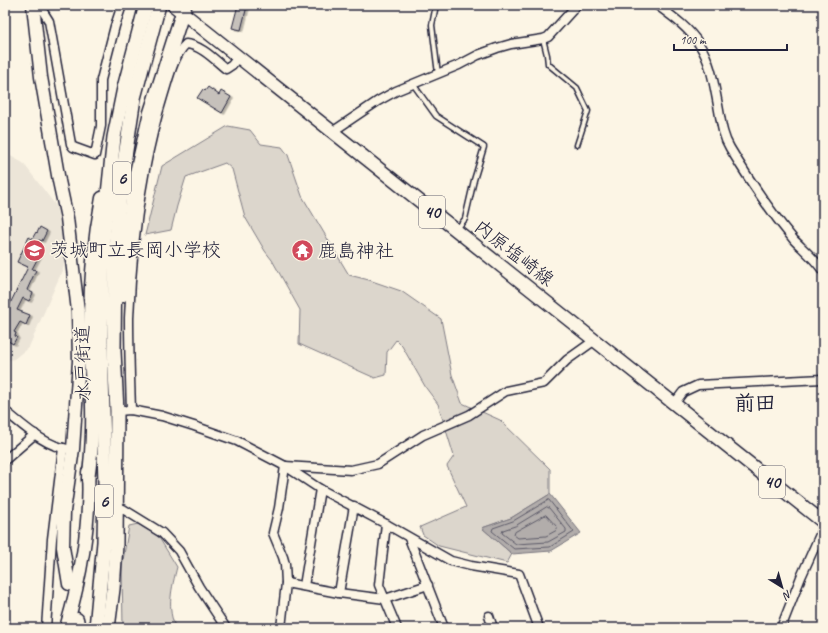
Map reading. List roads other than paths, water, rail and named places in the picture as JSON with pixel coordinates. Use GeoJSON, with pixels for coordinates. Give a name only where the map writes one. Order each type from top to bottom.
{"type":"FeatureCollection","features":[{"type":"Feature","properties":{"kind":"highway","name":"6"},"geometry":{"type":"LineString","coordinates":[[114,137],[124,88],[155,6]]}},
{"type":"Feature","properties":{"kind":"highway","name":"6"},"geometry":{"type":"LineString","coordinates":[[114,351],[114,249],[124,162],[134,98],[155,6]]}},
{"type":"Feature","properties":{"kind":"highway"},"geometry":{"type":"LineString","coordinates":[[114,351],[134,184],[150,114],[180,7]]}},
{"type":"Feature","properties":{"kind":"highway","name":"水戸街道"},"geometry":{"type":"LineString","coordinates":[[96,628],[104,542],[101,343],[103,242],[114,137]]}},
{"type":"Feature","properties":{"kind":"highway","name":"水戸街道"},"geometry":{"type":"LineString","coordinates":[[113,589],[117,411],[114,351]]}},
{"type":"Feature","properties":{"kind":"highway","name":"6"},"geometry":{"type":"LineString","coordinates":[[108,628],[113,589]]}},
{"type":"Feature","properties":{"kind":"main road"},"geometry":{"type":"LineString","coordinates":[[33,5],[41,77],[67,218],[73,263],[78,311],[78,361],[88,480],[86,532],[81,567],[66,628]]}},
{"type":"Feature","properties":{"kind":"main road","name":"内原塩崎線"},"geometry":{"type":"LineString","coordinates":[[180,7],[238,57],[823,522]]}},
{"type":"Feature","properties":{"kind":"main road"},"geometry":{"type":"LineString","coordinates":[[88,480],[92,457],[90,324],[92,275],[100,207],[114,137]]}},
{"type":"Feature","properties":{"kind":"main road"},"geometry":{"type":"LineString","coordinates":[[69,584],[63,547],[64,511],[68,449],[78,361]]}},
{"type":"Feature","properties":{"kind":"main road"},"geometry":{"type":"LineString","coordinates":[[112,628],[113,589]]}},
{"type":"Feature","properties":{"kind":"street"},"geometry":{"type":"LineString","coordinates":[[39,5],[49,21],[71,144],[73,147],[95,155],[100,126],[101,80],[122,5]]}},
{"type":"Feature","properties":{"kind":"street"},"geometry":{"type":"LineString","coordinates":[[332,132],[378,101],[396,91],[497,48],[548,37],[576,5]]}},
{"type":"Feature","properties":{"kind":"street"},"geometry":{"type":"LineString","coordinates":[[657,5],[691,33],[699,44],[710,68],[715,87],[723,136],[729,147],[753,186],[795,240],[818,263],[823,271]]}},
{"type":"Feature","properties":{"kind":"street"},"geometry":{"type":"LineString","coordinates":[[131,410],[129,320],[134,249],[143,176],[159,109],[178,54],[186,44],[193,44],[226,69],[232,65],[238,57]]}},
{"type":"Feature","properties":{"kind":"street"},"geometry":{"type":"LineString","coordinates":[[285,466],[351,470],[378,464],[423,434],[469,415],[506,391],[544,383],[567,360],[595,340]]}},
{"type":"Feature","properties":{"kind":"street"},"geometry":{"type":"LineString","coordinates":[[674,404],[683,392],[698,386],[823,379]]}},
{"type":"Feature","properties":{"kind":"street"},"geometry":{"type":"LineString","coordinates":[[117,411],[131,410],[162,416],[237,441],[285,466],[320,489],[354,506],[451,561],[519,574],[539,628]]}},
{"type":"Feature","properties":{"kind":"street"},"geometry":{"type":"LineString","coordinates":[[5,411],[35,434],[52,444],[68,449],[52,539],[46,628]]}},
{"type":"Feature","properties":{"kind":"street"},"geometry":{"type":"LineString","coordinates":[[5,460],[35,434]]}},
{"type":"Feature","properties":{"kind":"street"},"geometry":{"type":"LineString","coordinates":[[280,628],[286,583],[284,557],[273,533],[279,508],[285,466]]}},
{"type":"Feature","properties":{"kind":"street"},"geometry":{"type":"LineString","coordinates":[[304,586],[320,489]]}},
{"type":"Feature","properties":{"kind":"street"},"geometry":{"type":"LineString","coordinates":[[116,506],[162,533],[180,551],[199,587],[226,628]]}},
{"type":"Feature","properties":{"kind":"street"},"geometry":{"type":"LineString","coordinates":[[339,593],[354,506]]}},
{"type":"Feature","properties":{"kind":"street"},"geometry":{"type":"LineString","coordinates":[[386,524],[379,585],[397,628]]}},
{"type":"Feature","properties":{"kind":"street"},"geometry":{"type":"LineString","coordinates":[[781,628],[801,577],[823,528]]}},
{"type":"Feature","properties":{"kind":"street"},"geometry":{"type":"LineString","coordinates":[[409,538],[444,628]]}},
{"type":"Feature","properties":{"kind":"street"},"geometry":{"type":"LineString","coordinates":[[286,583],[339,593],[386,599],[428,585]]}},
{"type":"Feature","properties":{"kind":"street"},"geometry":{"type":"LineString","coordinates":[[489,616],[493,628]]}},
{"type":"Feature","properties":{"kind":"lane"},"geometry":{"type":"LineString","coordinates":[[436,5],[432,25],[438,74]]}},
{"type":"Feature","properties":{"kind":"lane"},"geometry":{"type":"LineString","coordinates":[[543,39],[548,64],[577,88],[588,111],[577,145]]}},
{"type":"Feature","properties":{"kind":"lane"},"geometry":{"type":"LineString","coordinates":[[413,84],[436,116],[484,147],[464,219],[456,231]]}},
{"type":"Feature","properties":{"kind":"water"},"geometry":{"type":"Polygon","coordinates":[[[550,494],[581,533],[551,551],[512,554],[482,528],[511,518],[550,494]]]}},
{"type":"Feature","properties":{"kind":"place","name":"茨城町立長岡小学校"},"geometry":{"type":"Point","coordinates":[34,250]}},
{"type":"Feature","properties":{"kind":"place","name":"鹿島神社"},"geometry":{"type":"Point","coordinates":[302,251]}},
{"type":"Feature","properties":{"kind":"district","name":"前田"},"geometry":{"type":"Point","coordinates":[755,403]}}]}
